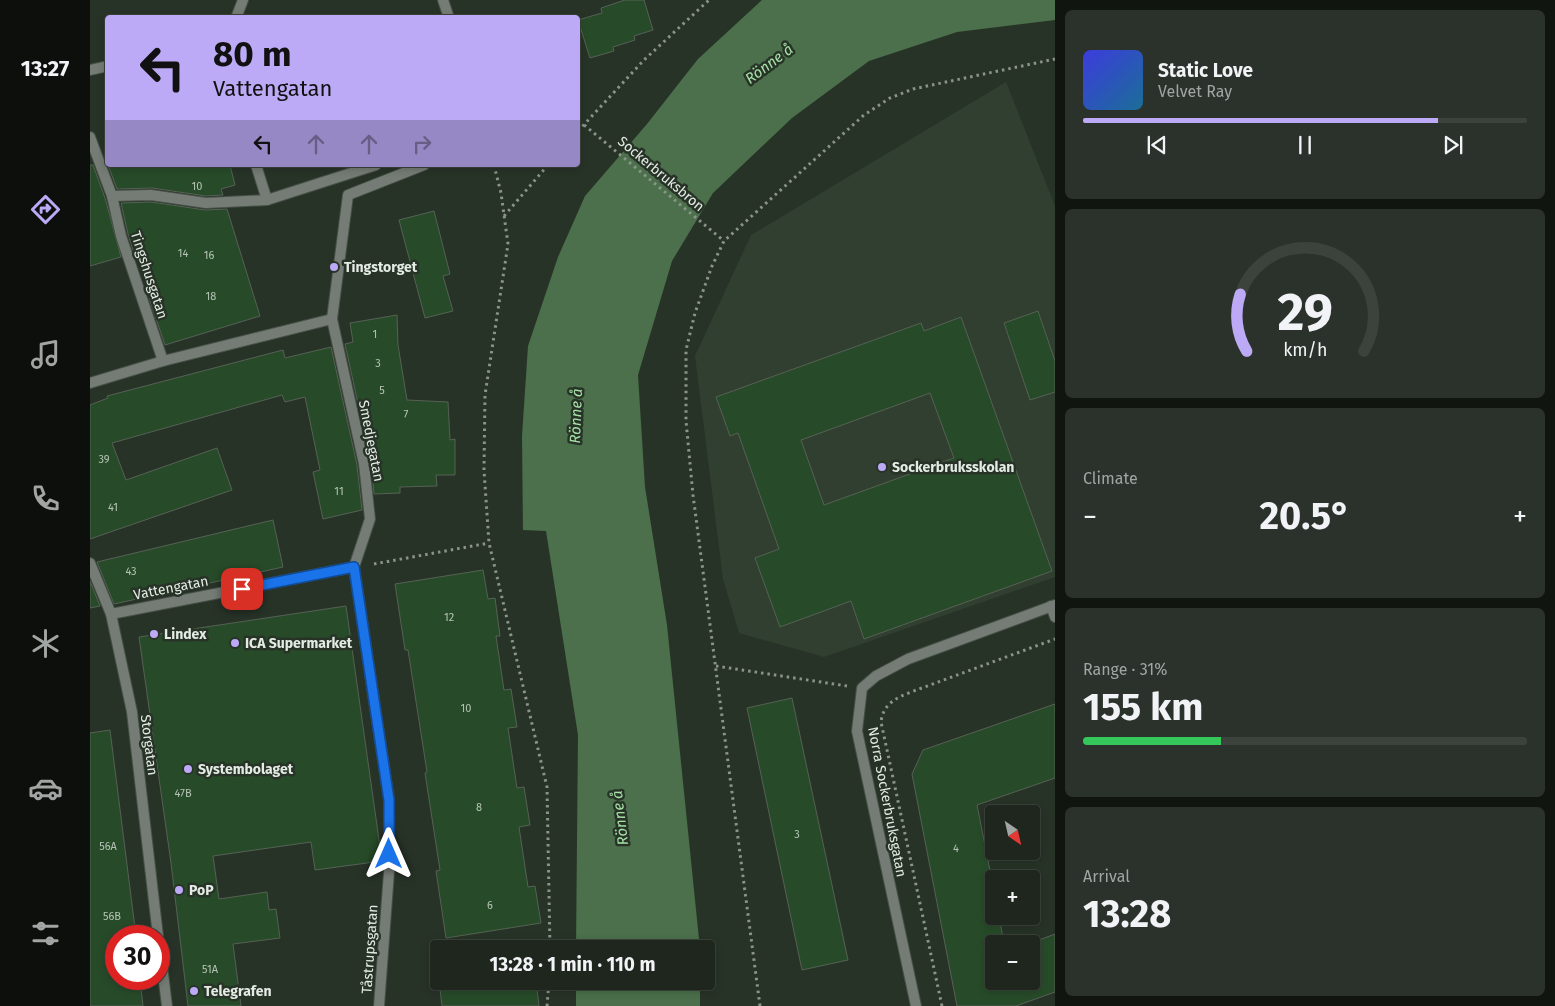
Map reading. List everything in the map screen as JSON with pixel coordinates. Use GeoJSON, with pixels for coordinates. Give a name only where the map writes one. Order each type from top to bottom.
{"type":"FeatureCollection","features":[{"type":"Feature","properties":{"kind":"street"},"geometry":{"type":"LineString","coordinates":[[237,15],[243,0]]}},
{"type":"Feature","properties":{"kind":"street"},"geometry":{"type":"LineString","coordinates":[[443,0],[448,15]]}},
{"type":"Feature","properties":{"kind":"street"},"geometry":{"type":"LineString","coordinates":[[90,70],[105,67]]}},
{"type":"Feature","properties":{"kind":"street","name":"Tingshusgatan"},"geometry":{"type":"LineString","coordinates":[[90,137],[112,196],[121,236],[163,361]]}},
{"type":"Feature","properties":{"kind":"street"},"geometry":{"type":"LineString","coordinates":[[257,167],[267,200]]}},
{"type":"Feature","properties":{"kind":"street"},"geometry":{"type":"LineString","coordinates":[[112,196],[151,195],[206,203],[267,200],[370,167]]}},
{"type":"Feature","properties":{"kind":"street","name":"Smedjegatan"},"geometry":{"type":"LineString","coordinates":[[354,567],[370,519],[364,464],[332,319],[348,194],[419,167]]}},
{"type":"Feature","properties":{"kind":"street"},"geometry":{"type":"LineString","coordinates":[[90,383],[163,361],[332,319]]}},
{"type":"Feature","properties":{"kind":"street","name":"Storgatan"},"geometry":{"type":"LineString","coordinates":[[90,562],[111,614],[132,712],[157,925]]}},
{"type":"Feature","properties":{"kind":"street","name":"Vattengatan"},"geometry":{"type":"LineString","coordinates":[[111,614],[354,567]]}},
{"type":"Feature","properties":{"kind":"street","name":"Tåstrupsgatan"},"geometry":{"type":"LineString","coordinates":[[354,567],[389,800],[389,872],[379,1006]]}},
{"type":"Feature","properties":{"kind":"street"},"geometry":{"type":"LineString","coordinates":[[862,688],[876,676],[908,659],[1053,606],[1055,617]]}},
{"type":"Feature","properties":{"kind":"street","name":"Norra Sockerbruksgatan"},"geometry":{"type":"LineString","coordinates":[[862,688],[857,731],[916,1006]]}},
{"type":"Feature","properties":{"kind":"street"},"geometry":{"type":"LineString","coordinates":[[164,990],[166,1006]]}},
{"type":"Feature","properties":{"kind":"path"},"geometry":{"type":"LineString","coordinates":[[580,128],[644,60],[709,0]]}},
{"type":"Feature","properties":{"kind":"path"},"geometry":{"type":"LineString","coordinates":[[760,1006],[693,496],[686,421],[686,350],[695,313],[724,241],[864,115],[890,98],[937,83],[1055,59]]}},
{"type":"Feature","properties":{"kind":"path","name":"Sockerbruksbron"},"geometry":{"type":"LineString","coordinates":[[583,124],[724,241]]}},
{"type":"Feature","properties":{"kind":"path"},"geometry":{"type":"LineString","coordinates":[[494,167],[501,193],[508,244],[485,395],[484,470],[489,543],[547,787],[550,940]]}},
{"type":"Feature","properties":{"kind":"path"},"geometry":{"type":"LineString","coordinates":[[504,217],[546,167]]}},
{"type":"Feature","properties":{"kind":"path"},"geometry":{"type":"LineString","coordinates":[[354,567],[489,543]]}},
{"type":"Feature","properties":{"kind":"path"},"geometry":{"type":"LineString","coordinates":[[942,1006],[881,722],[882,712],[892,701],[904,695],[1055,639]]}},
{"type":"Feature","properties":{"kind":"path"},"geometry":{"type":"LineString","coordinates":[[716,666],[862,688]]}},
{"type":"Feature","properties":{"kind":"path"},"geometry":{"type":"LineString","coordinates":[[547,1006],[548,990]]}},
{"type":"Feature","properties":{"kind":"shaded area","name":"Sockerbruksskolan"},"geometry":{"type":"Polygon","coordinates":[[[1006,82],[1055,206],[1055,577],[824,657],[739,633],[723,579],[695,356],[751,235],[1006,82]]]}},
{"type":"Feature","properties":{"kind":"water","name":"Rönne å"},"geometry":{"type":"Polygon","coordinates":[[[762,0],[1055,0],[1055,20],[957,32],[869,61],[792,118],[713,193],[672,261],[638,375],[645,487],[667,625],[699,940],[576,940],[578,735],[546,531],[523,530],[522,436],[528,346],[558,257],[585,196],[647,124],[698,59],[762,0]]]}},
{"type":"Feature","properties":{"kind":"water"},"geometry":{"type":"Polygon","coordinates":[[[576,990],[700,990],[700,1006],[576,1006],[576,990]]]}},
{"type":"Feature","properties":{"kind":"building"},"geometry":{"type":"Polygon","coordinates":[[[625,0],[644,0],[653,30],[634,36],[635,40],[613,47],[614,51],[590,58],[580,26],[580,19],[602,13],[601,8],[625,0]]]}},
{"type":"Feature","properties":{"kind":"building"},"geometry":{"type":"Polygon","coordinates":[[[90,165],[93,165],[105,198],[121,257],[90,266],[90,165]]]}},
{"type":"Feature","properties":{"kind":"building"},"geometry":{"type":"Polygon","coordinates":[[[109,167],[230,167],[235,185],[221,189],[223,195],[206,196],[152,188],[117,189],[109,167]]]}},
{"type":"Feature","properties":{"kind":"building"},"geometry":{"type":"Polygon","coordinates":[[[151,202],[205,210],[227,209],[260,316],[165,345],[149,298],[151,298],[138,252],[134,253],[128,234],[121,203],[151,202]]]}},
{"type":"Feature","properties":{"kind":"building"},"geometry":{"type":"Polygon","coordinates":[[[434,211],[450,274],[443,276],[453,311],[425,318],[399,220],[434,211]]]}},
{"type":"Feature","properties":{"kind":"building"},"geometry":{"type":"Polygon","coordinates":[[[1038,311],[1055,361],[1055,392],[1030,400],[1004,323],[1038,311]]]}},
{"type":"Feature","properties":{"kind":"building"},"geometry":{"type":"Polygon","coordinates":[[[397,315],[398,345],[407,400],[448,402],[450,440],[455,439],[455,475],[436,475],[437,486],[400,487],[400,493],[374,494],[371,463],[345,344],[353,342],[350,323],[397,315]]]}},
{"type":"Feature","properties":{"kind":"building"},"geometry":{"type":"Polygon","coordinates":[[[961,317],[1052,571],[864,639],[851,601],[780,627],[755,558],[779,549],[738,433],[730,436],[716,397],[921,323],[924,331],[961,317]],[[930,393],[801,440],[824,505],[954,458],[930,393]]]}},
{"type":"Feature","properties":{"kind":"building"},"geometry":{"type":"Polygon","coordinates":[[[331,347],[357,465],[362,510],[323,519],[313,472],[320,470],[305,397],[285,402],[282,395],[112,443],[126,480],[217,448],[232,490],[90,539],[90,405],[108,398],[107,396],[283,350],[285,358],[331,347]]]}},
{"type":"Feature","properties":{"kind":"building"},"geometry":{"type":"Polygon","coordinates":[[[273,520],[283,567],[114,604],[97,562],[273,520]]]}},
{"type":"Feature","properties":{"kind":"building"},"geometry":{"type":"Polygon","coordinates":[[[483,570],[488,599],[495,598],[500,636],[496,636],[504,690],[511,689],[517,727],[508,728],[517,788],[524,787],[530,825],[519,827],[528,887],[535,886],[541,923],[446,938],[436,871],[440,870],[425,773],[427,772],[408,650],[405,650],[395,584],[483,570]]]}},
{"type":"Feature","properties":{"kind":"building"},"geometry":{"type":"Polygon","coordinates":[[[90,581],[100,606],[90,608],[90,581]]]}},
{"type":"Feature","properties":{"kind":"building"},"geometry":{"type":"Polygon","coordinates":[[[346,606],[382,861],[315,870],[311,842],[213,856],[219,899],[267,892],[269,910],[276,909],[280,938],[233,944],[241,1006],[188,1006],[171,863],[139,637],[346,606]]]}},
{"type":"Feature","properties":{"kind":"building"},"geometry":{"type":"Polygon","coordinates":[[[792,698],[848,960],[802,970],[747,708],[792,698]]]}},
{"type":"Feature","properties":{"kind":"building"},"geometry":{"type":"Polygon","coordinates":[[[1055,704],[1055,778],[977,805],[985,845],[985,860],[988,860],[990,870],[985,870],[985,925],[1001,925],[1002,935],[985,935],[985,990],[1040,990],[1040,940],[1055,934],[1055,992],[1016,1006],[957,1006],[912,774],[923,750],[1055,704]]]}},
{"type":"Feature","properties":{"kind":"building"},"geometry":{"type":"Polygon","coordinates":[[[110,730],[135,925],[105,925],[105,990],[141,990],[143,1006],[90,1006],[90,733],[110,730]]]}},
{"type":"Feature","properties":{"kind":"building"},"geometry":{"type":"Polygon","coordinates":[[[440,990],[537,990],[539,1006],[442,1006],[440,990]]]}},
{"type":"Feature","properties":{"kind":"place","name":"Tingstorget"},"geometry":{"type":"Point","coordinates":[334,267]}},
{"type":"Feature","properties":{"kind":"place","name":"Sockerbruksskolan"},"geometry":{"type":"Point","coordinates":[882,467]}},
{"type":"Feature","properties":{"kind":"place","name":"Lindex"},"geometry":{"type":"Point","coordinates":[154,634]}},
{"type":"Feature","properties":{"kind":"place","name":"ICA Supermarket"},"geometry":{"type":"Point","coordinates":[235,643]}},
{"type":"Feature","properties":{"kind":"place","name":"Systembolaget"},"geometry":{"type":"Point","coordinates":[188,769]}},
{"type":"Feature","properties":{"kind":"place","name":"PoP"},"geometry":{"type":"Point","coordinates":[179,890]}},
{"type":"Feature","properties":{"kind":"place","name":"Telegrafen"},"geometry":{"type":"Point","coordinates":[194,991]}},
{"type":"Feature","properties":{"kind":"route"},"geometry":{"type":"LineString","coordinates":[[242,589],[354,567],[389,800],[389,854]]}}]}
